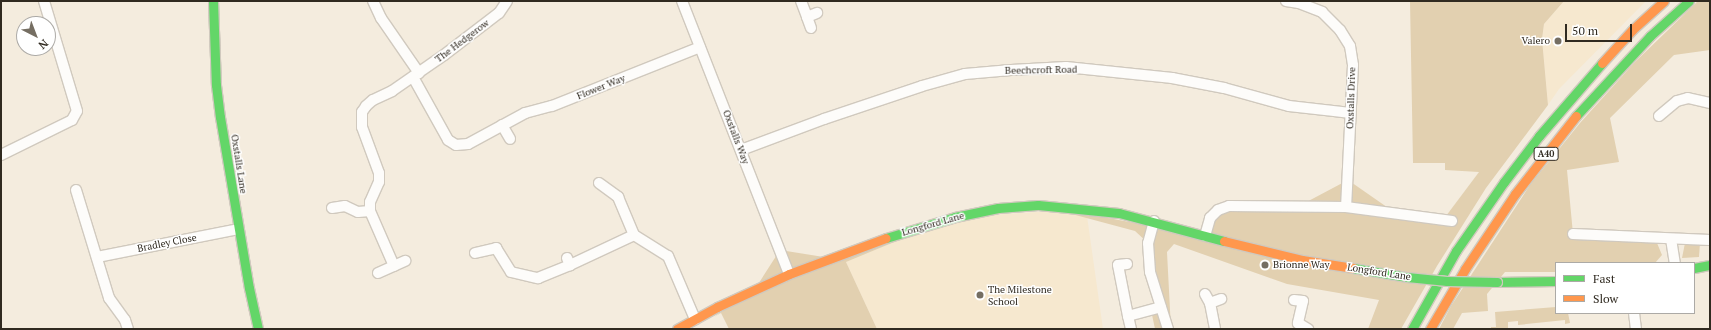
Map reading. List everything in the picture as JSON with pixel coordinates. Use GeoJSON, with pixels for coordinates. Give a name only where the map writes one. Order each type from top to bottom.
{"type":"FeatureCollection","features":[{"type":"Feature","properties":{"kind":"main road","name":"Oxstalls Lane"},"geometry":{"type":"LineString","coordinates":[[214,1],[216,85],[238,229],[258,329]]}},
{"type":"Feature","properties":{"kind":"main road","name":"A40"},"geometry":{"type":"LineString","coordinates":[[1412,329],[1456,251],[1504,182],[1579,88],[1632,30],[1664,1]]}},
{"type":"Feature","properties":{"kind":"main road","name":"A40"},"geometry":{"type":"LineString","coordinates":[[1430,329],[1465,269],[1507,206],[1576,116],[1650,36],[1689,1]]}},
{"type":"Feature","properties":{"kind":"main road","name":"Longford Lane"},"geometry":{"type":"LineString","coordinates":[[676,329],[717,307],[789,274],[908,230],[955,217],[998,208],[1038,205],[1079,208],[1154,221],[1205,236],[1302,260],[1407,277],[1448,281],[1555,281]]}},
{"type":"Feature","properties":{"kind":"main road"},"geometry":{"type":"LineString","coordinates":[[1695,268],[1710,265]]}},
{"type":"Feature","properties":{"kind":"street"},"geometry":{"type":"LineString","coordinates":[[1,155],[72,120],[77,111],[44,1]]}},
{"type":"Feature","properties":{"kind":"street","name":"Flower Way"},"geometry":{"type":"LineString","coordinates":[[373,1],[381,18],[416,75],[448,140],[456,145],[468,144],[525,112],[552,106],[700,47]]}},
{"type":"Feature","properties":{"kind":"street","name":"The Hedgerow"},"geometry":{"type":"LineString","coordinates":[[370,211],[370,202],[379,182],[379,173],[362,127],[361,115],[366,106],[416,75],[499,13],[507,1]]}},
{"type":"Feature","properties":{"kind":"street","name":"Oxstalls Way"},"geometry":{"type":"LineString","coordinates":[[682,1],[789,274]]}},
{"type":"Feature","properties":{"kind":"street"},"geometry":{"type":"LineString","coordinates":[[801,1],[811,28]]}},
{"type":"Feature","properties":{"kind":"street","name":"Oxstalls Drive"},"geometry":{"type":"LineString","coordinates":[[1286,1],[1299,3],[1322,12],[1340,30],[1350,46],[1353,65],[1346,207]]}},
{"type":"Feature","properties":{"kind":"street"},"geometry":{"type":"LineString","coordinates":[[807,17],[817,13]]}},
{"type":"Feature","properties":{"kind":"street","name":"Beechcroft Road"},"geometry":{"type":"LineString","coordinates":[[741,150],[824,118],[922,86],[965,74],[1011,70],[1066,67],[1172,78],[1224,88],[1289,106],[1351,113]]}},
{"type":"Feature","properties":{"kind":"street"},"geometry":{"type":"LineString","coordinates":[[1659,116],[1665,105],[1688,98],[1710,103]]}},
{"type":"Feature","properties":{"kind":"street"},"geometry":{"type":"LineString","coordinates":[[502,125],[510,139]]}},
{"type":"Feature","properties":{"kind":"street"},"geometry":{"type":"LineString","coordinates":[[599,183],[618,197],[634,235],[668,256],[695,319]]}},
{"type":"Feature","properties":{"kind":"street"},"geometry":{"type":"LineString","coordinates":[[76,190],[85,198],[97,257],[109,298],[125,320],[128,329]]}},
{"type":"Feature","properties":{"kind":"street"},"geometry":{"type":"LineString","coordinates":[[330,207],[345,206],[358,212],[370,211],[394,266]]}},
{"type":"Feature","properties":{"kind":"street"},"geometry":{"type":"LineString","coordinates":[[1205,236],[1210,218],[1218,210],[1228,206],[1346,207],[1452,221]]}},
{"type":"Feature","properties":{"kind":"street"},"geometry":{"type":"LineString","coordinates":[[1154,221],[1148,243],[1150,272],[1168,329]]}},
{"type":"Feature","properties":{"kind":"street","name":"Bradley Close"},"geometry":{"type":"LineString","coordinates":[[97,257],[238,229]]}},
{"type":"Feature","properties":{"kind":"street"},"geometry":{"type":"LineString","coordinates":[[1573,234],[1591,239],[1671,239],[1709,244]]}},
{"type":"Feature","properties":{"kind":"street"},"geometry":{"type":"LineString","coordinates":[[475,253],[500,245],[509,275],[538,278],[568,261],[634,235]]}},
{"type":"Feature","properties":{"kind":"street"},"geometry":{"type":"LineString","coordinates":[[1671,239],[1675,262]]}},
{"type":"Feature","properties":{"kind":"street"},"geometry":{"type":"LineString","coordinates":[[378,273],[405,261]]}},
{"type":"Feature","properties":{"kind":"street"},"geometry":{"type":"LineString","coordinates":[[1118,265],[1131,329]]}},
{"type":"Feature","properties":{"kind":"street"},"geometry":{"type":"LineString","coordinates":[[1215,329],[1207,299],[1221,299]]}},
{"type":"Feature","properties":{"kind":"street"},"geometry":{"type":"LineString","coordinates":[[1303,301],[1298,324],[1308,329]]}},
{"type":"Feature","properties":{"kind":"street"},"geometry":{"type":"LineString","coordinates":[[1128,316],[1161,307]]}},
{"type":"Feature","properties":{"kind":"street"},"geometry":{"type":"LineString","coordinates":[[1634,314],[1636,329]]}},
{"type":"Feature","properties":{"kind":"shaded area"},"geometry":{"type":"Polygon","coordinates":[[[1410,1],[1564,1],[1544,24],[1542,39],[1548,105],[1486,188],[1437,266],[1401,329],[1368,329],[1379,300],[1287,284],[1174,244],[1167,252],[1171,329],[1155,329],[1151,310],[1160,307],[1148,243],[1135,231],[1038,205],[1205,236],[1218,210],[1299,206],[1348,180],[1394,212],[1443,220],[1479,172],[1445,170],[1445,163],[1413,163],[1410,1]]]}},
{"type":"Feature","properties":{"kind":"shaded area"},"geometry":{"type":"Polygon","coordinates":[[[1564,1],[1646,1],[1559,89],[1548,105],[1542,39],[1544,24],[1564,1]]]}},
{"type":"Feature","properties":{"kind":"shaded area"},"geometry":{"type":"Polygon","coordinates":[[[1698,1],[1710,1],[1710,50],[1674,55],[1610,118],[1619,162],[1567,170],[1573,234],[1657,243],[1662,255],[1656,262],[1555,262],[1555,272],[1505,272],[1487,294],[1488,311],[1462,313],[1453,329],[1439,329],[1451,306],[1530,185],[1580,123],[1635,62],[1698,1]]]}},
{"type":"Feature","properties":{"kind":"shaded area","name":"The Milestone School"},"geometry":{"type":"Polygon","coordinates":[[[1086,209],[1103,329],[877,329],[846,262],[955,217],[1086,209]]]}},
{"type":"Feature","properties":{"kind":"shaded area"},"geometry":{"type":"Polygon","coordinates":[[[955,217],[846,262],[877,329],[729,329],[721,313],[714,317],[755,289],[780,250],[830,258],[955,217]]]}},
{"type":"Feature","properties":{"kind":"shaded area"},"geometry":{"type":"Polygon","coordinates":[[[1685,243],[1700,243],[1699,257],[1682,258],[1685,243]]]}},
{"type":"Feature","properties":{"kind":"shaded area"},"geometry":{"type":"Polygon","coordinates":[[[1555,307],[1555,314],[1568,314],[1570,323],[1565,324],[1565,320],[1518,325],[1518,321],[1508,322],[1508,329],[1491,329],[1491,327],[1496,327],[1495,312],[1555,307]]]}},
{"type":"Feature","properties":{"kind":"traffic: fast"},"geometry":{"type":"LineString","coordinates":[[213,1],[216,85],[220,117],[249,288],[258,329]]}},
{"type":"Feature","properties":{"kind":"traffic: fast"},"geometry":{"type":"LineString","coordinates":[[1576,116],[1650,36],[1689,1]]}},
{"type":"Feature","properties":{"kind":"traffic: fast"},"geometry":{"type":"LineString","coordinates":[[1412,329],[1456,251],[1504,182],[1539,136],[1602,63]]}},
{"type":"Feature","properties":{"kind":"traffic: fast"},"geometry":{"type":"LineString","coordinates":[[886,238],[955,217],[998,208],[1038,205],[1119,213],[1224,241]]}},
{"type":"Feature","properties":{"kind":"traffic: fast"},"geometry":{"type":"LineString","coordinates":[[1695,268],[1710,265]]}},
{"type":"Feature","properties":{"kind":"traffic: fast"},"geometry":{"type":"LineString","coordinates":[[1353,268],[1407,277]]}},
{"type":"Feature","properties":{"kind":"traffic: fast"},"geometry":{"type":"LineString","coordinates":[[1407,277],[1447,281],[1497,282]]}},
{"type":"Feature","properties":{"kind":"traffic: fast"},"geometry":{"type":"LineString","coordinates":[[1497,282],[1555,281]]}},
{"type":"Feature","properties":{"kind":"traffic: slow"},"geometry":{"type":"LineString","coordinates":[[1602,63],[1632,30],[1664,1]]}},
{"type":"Feature","properties":{"kind":"traffic: slow"},"geometry":{"type":"LineString","coordinates":[[1430,329],[1465,269],[1515,194],[1576,116]]}},
{"type":"Feature","properties":{"kind":"traffic: slow"},"geometry":{"type":"LineString","coordinates":[[677,329],[717,307],[789,274],[886,238]]}},
{"type":"Feature","properties":{"kind":"traffic: slow"},"geometry":{"type":"LineString","coordinates":[[1224,241],[1302,260],[1353,268]]}},
{"type":"Feature","properties":{"kind":"place","name":"Valero"},"geometry":{"type":"Point","coordinates":[1558,41]}},
{"type":"Feature","properties":{"kind":"place","name":"Brionne Way"},"geometry":{"type":"Point","coordinates":[1265,265]}},
{"type":"Feature","properties":{"kind":"place","name":"The Milestone School"},"geometry":{"type":"Point","coordinates":[980,295]}}]}
